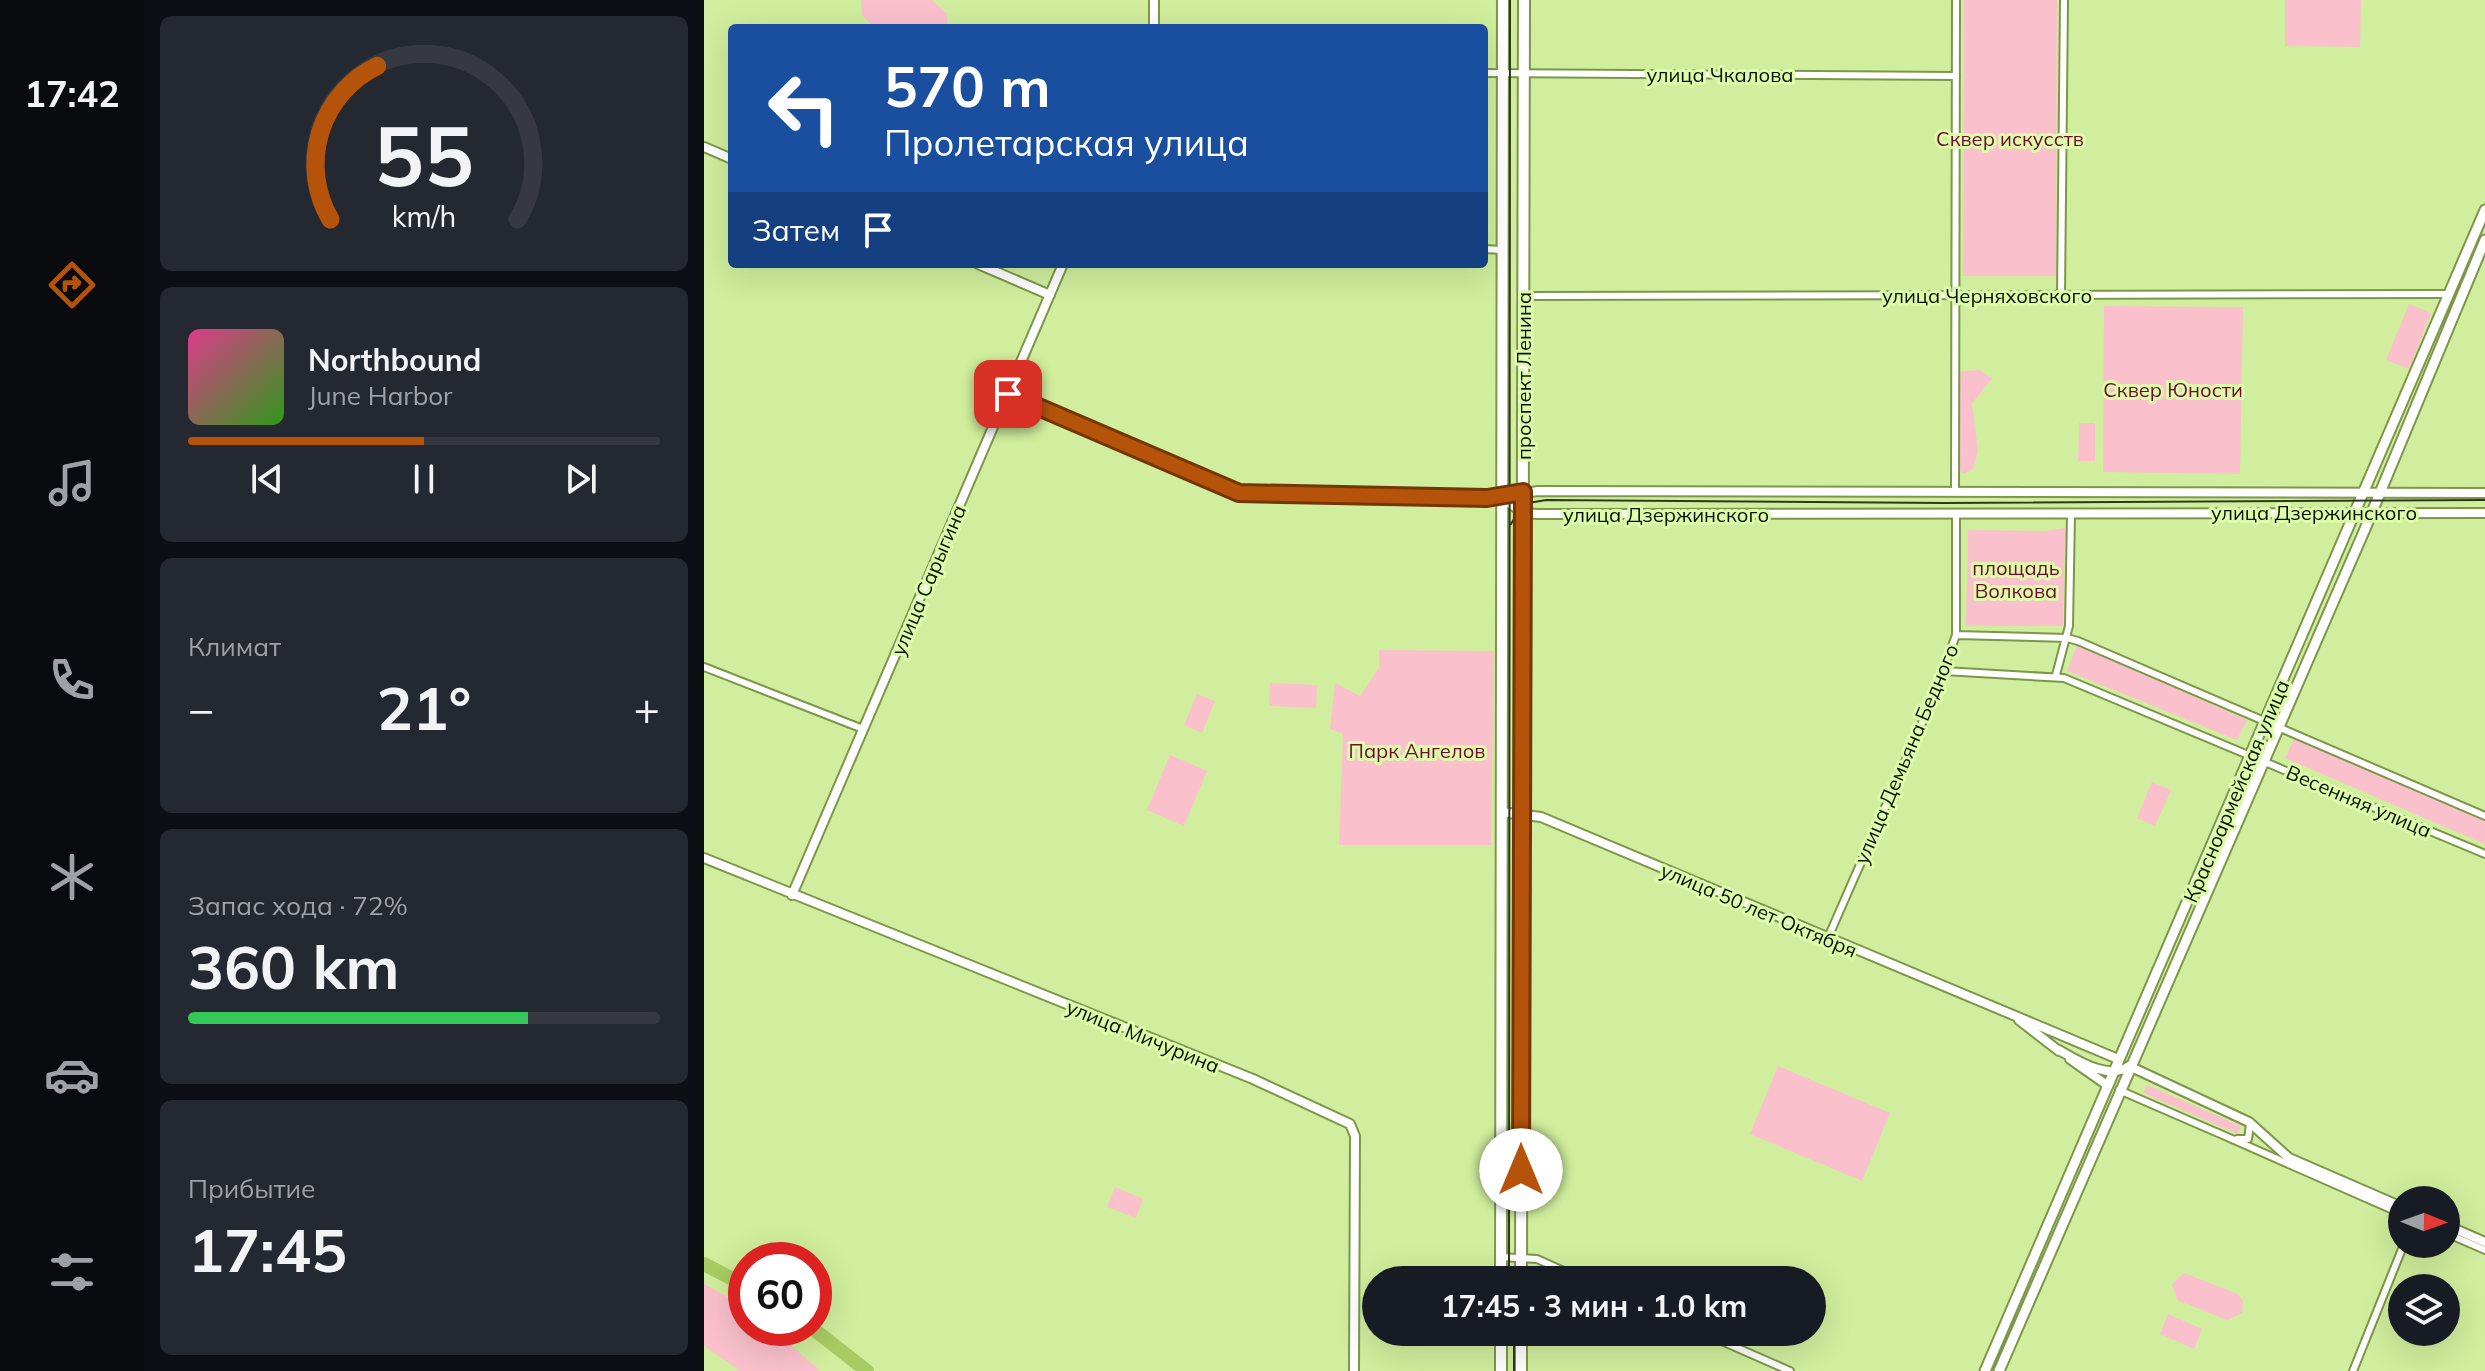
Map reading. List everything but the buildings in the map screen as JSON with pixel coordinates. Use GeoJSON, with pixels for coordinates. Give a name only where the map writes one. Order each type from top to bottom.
{"type":"FeatureCollection","features":[{"type":"Feature","properties":{"kind":"main road","name":"проспект Ленина"},"geometry":{"type":"LineString","coordinates":[[1501,1266],[1503,0]]}},
{"type":"Feature","properties":{"kind":"main road","name":"проспект Ленина"},"geometry":{"type":"LineString","coordinates":[[1521,1266],[1524,0]]}},
{"type":"Feature","properties":{"kind":"main road","name":"Красноармейская улица"},"geometry":{"type":"LineString","coordinates":[[1985,1371],[2485,210]]}},
{"type":"Feature","properties":{"kind":"main road","name":"Красноармейская улица"},"geometry":{"type":"LineString","coordinates":[[1999,1371],[2371,513],[2485,240]]}},
{"type":"Feature","properties":{"kind":"main road","name":"улица 50 лет Октября"},"geometry":{"type":"LineString","coordinates":[[2118,1059],[2129,1066]]}},
{"type":"Feature","properties":{"kind":"main road","name":"улица 50 лет Октября"},"geometry":{"type":"LineString","coordinates":[[2107,1085],[2119,1090]]}},
{"type":"Feature","properties":{"kind":"main road"},"geometry":{"type":"LineString","coordinates":[[1501,1346],[1501,1371]]}},
{"type":"Feature","properties":{"kind":"main road"},"geometry":{"type":"LineString","coordinates":[[1521,1346],[1521,1371]]}},
{"type":"Feature","properties":{"kind":"street"},"geometry":{"type":"LineString","coordinates":[[1154,0],[1154,24]]}},
{"type":"Feature","properties":{"kind":"street"},"geometry":{"type":"LineString","coordinates":[[1955,491],[1956,0]]}},
{"type":"Feature","properties":{"kind":"street"},"geometry":{"type":"LineString","coordinates":[[2061,295],[2064,0]]}},
{"type":"Feature","properties":{"kind":"street","name":"улица Чкалова"},"geometry":{"type":"LineString","coordinates":[[1488,73],[1956,76]]}},
{"type":"Feature","properties":{"kind":"street"},"geometry":{"type":"LineString","coordinates":[[704,147],[728,157]]}},
{"type":"Feature","properties":{"kind":"street"},"geometry":{"type":"LineString","coordinates":[[1488,249],[1502,250]]}},
{"type":"Feature","properties":{"kind":"street"},"geometry":{"type":"LineString","coordinates":[[987,268],[1050,295]]}},
{"type":"Feature","properties":{"kind":"street","name":"улица Сарыгина"},"geometry":{"type":"LineString","coordinates":[[792,895],[1061,268]]}},
{"type":"Feature","properties":{"kind":"street","name":"улица Черняховского"},"geometry":{"type":"LineString","coordinates":[[1523,296],[2450,294]]}},
{"type":"Feature","properties":{"kind":"street","name":"улица Дзержинского"},"geometry":{"type":"LineString","coordinates":[[1008,394],[1239,493],[1501,497],[1523,492],[2485,493]]}},
{"type":"Feature","properties":{"kind":"street"},"geometry":{"type":"LineString","coordinates":[[1501,497],[1523,513]]}},
{"type":"Feature","properties":{"kind":"street","name":"улица Дзержинского"},"geometry":{"type":"LineString","coordinates":[[1523,513],[2485,513]]}},
{"type":"Feature","properties":{"kind":"street","name":"улица Демьяна Бедного"},"geometry":{"type":"LineString","coordinates":[[1827,940],[1944,671],[1956,635],[1956,514]]}},
{"type":"Feature","properties":{"kind":"street"},"geometry":{"type":"LineString","coordinates":[[2056,675],[2067,638],[2071,514]]}},
{"type":"Feature","properties":{"kind":"street","name":"Весенняя улица"},"geometry":{"type":"LineString","coordinates":[[1956,635],[2067,638],[2485,816]]}},
{"type":"Feature","properties":{"kind":"street"},"geometry":{"type":"LineString","coordinates":[[704,667],[863,729]]}},
{"type":"Feature","properties":{"kind":"street","name":"Весенняя улица"},"geometry":{"type":"LineString","coordinates":[[1944,671],[2056,675],[2264,759],[2485,854]]}},
{"type":"Feature","properties":{"kind":"street","name":"улица 50 лет Октября"},"geometry":{"type":"LineString","coordinates":[[1501,812],[1541,817],[1827,940],[2118,1059]]}},
{"type":"Feature","properties":{"kind":"street","name":"улица Мичурина"},"geometry":{"type":"LineString","coordinates":[[704,858],[1253,1079],[1350,1124],[1355,1136],[1354,1371]]}},
{"type":"Feature","properties":{"kind":"street","name":"улица 50 лет Октября"},"geometry":{"type":"LineString","coordinates":[[2015,1018],[2107,1085]]}},
{"type":"Feature","properties":{"kind":"street"},"geometry":{"type":"LineString","coordinates":[[2057,1049],[2113,1072],[2129,1066]]}},
{"type":"Feature","properties":{"kind":"street","name":"улица 50 лет Октября"},"geometry":{"type":"LineString","coordinates":[[2129,1066],[2249,1122],[2289,1158],[2388,1201]]}},
{"type":"Feature","properties":{"kind":"street","name":"улица 50 лет Октября"},"geometry":{"type":"LineString","coordinates":[[2119,1090],[2388,1208]]}},
{"type":"Feature","properties":{"kind":"street","name":"улица 50 лет Октября"},"geometry":{"type":"LineString","coordinates":[[2216,1132],[2246,1140],[2251,1131],[2249,1122]]}},
{"type":"Feature","properties":{"kind":"street"},"geometry":{"type":"LineString","coordinates":[[2460,1231],[2485,1242]]}},
{"type":"Feature","properties":{"kind":"street"},"geometry":{"type":"LineString","coordinates":[[2460,1239],[2485,1250]]}},
{"type":"Feature","properties":{"kind":"street"},"geometry":{"type":"LineString","coordinates":[[1501,1257],[1537,1259],[1553,1266]]}},
{"type":"Feature","properties":{"kind":"street"},"geometry":{"type":"LineString","coordinates":[[2353,1371],[2398,1258]]}},
{"type":"Feature","properties":{"kind":"street"},"geometry":{"type":"LineString","coordinates":[[1733,1346],[1790,1371]]}},
{"type":"Feature","properties":{"kind":"green space"},"geometry":{"type":"Polygon","coordinates":[[[861,0],[932,0],[947,14],[947,24],[871,24],[862,15],[861,0]]]}},
{"type":"Feature","properties":{"kind":"green space","name":"Сквер искусств"},"geometry":{"type":"Polygon","coordinates":[[[1964,0],[2057,0],[2056,276],[1963,276],[1964,0]]]}},
{"type":"Feature","properties":{"kind":"green space"},"geometry":{"type":"Polygon","coordinates":[[[2285,0],[2361,0],[2360,47],[2285,46],[2285,0]]]}},
{"type":"Feature","properties":{"kind":"green space"},"geometry":{"type":"Polygon","coordinates":[[[2409,304],[2431,313],[2409,369],[2386,360],[2409,304]]]}},
{"type":"Feature","properties":{"kind":"green space","name":"Сквер Юности"},"geometry":{"type":"Polygon","coordinates":[[[2104,306],[2243,307],[2240,474],[2103,472],[2104,306]]]}},
{"type":"Feature","properties":{"kind":"green space"},"geometry":{"type":"Polygon","coordinates":[[[1980,370],[1992,379],[1972,403],[1978,451],[1973,469],[1964,474],[1958,469],[1958,376],[1961,371],[1980,370]]]}},
{"type":"Feature","properties":{"kind":"green space"},"geometry":{"type":"Polygon","coordinates":[[[2079,423],[2095,423],[2095,461],[2078,461],[2079,423]]]}},
{"type":"Feature","properties":{"kind":"green space","name":"площадь Волкова"},"geometry":{"type":"Polygon","coordinates":[[[2065,528],[2063,626],[1966,626],[1968,530],[2045,531],[2065,528]]]}},
{"type":"Feature","properties":{"kind":"green space"},"geometry":{"type":"Polygon","coordinates":[[[2077,645],[2247,720],[2237,740],[2067,671],[2077,645]]]}},
{"type":"Feature","properties":{"kind":"green space","name":"Парк Ангелов"},"geometry":{"type":"Polygon","coordinates":[[[1379,650],[1494,651],[1491,845],[1339,845],[1343,734],[1330,729],[1335,683],[1360,696],[1379,668],[1379,650]]]}},
{"type":"Feature","properties":{"kind":"green space"},"geometry":{"type":"Polygon","coordinates":[[[1270,683],[1317,685],[1316,708],[1269,706],[1270,683]]]}},
{"type":"Feature","properties":{"kind":"green space"},"geometry":{"type":"Polygon","coordinates":[[[1197,694],[1215,701],[1202,733],[1184,725],[1197,694]]]}},
{"type":"Feature","properties":{"kind":"green space"},"geometry":{"type":"Polygon","coordinates":[[[2294,739],[2485,820],[2485,844],[2285,758],[2294,739]]]}},
{"type":"Feature","properties":{"kind":"green space"},"geometry":{"type":"Polygon","coordinates":[[[1170,755],[1207,771],[1184,826],[1147,810],[1170,755]]]}},
{"type":"Feature","properties":{"kind":"green space"},"geometry":{"type":"Polygon","coordinates":[[[2152,782],[2171,790],[2155,826],[2137,818],[2152,782]]]}},
{"type":"Feature","properties":{"kind":"green space"},"geometry":{"type":"Polygon","coordinates":[[[1778,1066],[1890,1113],[1862,1181],[1750,1134],[1778,1066]]]}},
{"type":"Feature","properties":{"kind":"green space"},"geometry":{"type":"Polygon","coordinates":[[[2147,1085],[2241,1126],[2238,1134],[2143,1093],[2147,1085]]]}},
{"type":"Feature","properties":{"kind":"green space"},"geometry":{"type":"Polygon","coordinates":[[[1115,1187],[1143,1199],[1136,1218],[1107,1207],[1115,1187]]]}},
{"type":"Feature","properties":{"kind":"green space"},"geometry":{"type":"Polygon","coordinates":[[[2184,1273],[2238,1294],[2243,1301],[2242,1313],[2227,1320],[2177,1300],[2172,1284],[2184,1273]]]}},
{"type":"Feature","properties":{"kind":"green space"},"geometry":{"type":"Polygon","coordinates":[[[704,1284],[728,1297],[728,1346],[792,1346],[820,1371],[740,1371],[704,1346],[704,1284]]]}},
{"type":"Feature","properties":{"kind":"green space"},"geometry":{"type":"Polygon","coordinates":[[[2168,1314],[2202,1329],[2194,1349],[2160,1334],[2168,1314]]]}},
{"type":"Feature","properties":{"kind":"waterway"},"geometry":{"type":"LineString","coordinates":[[704,1264],[728,1277]]}},
{"type":"Feature","properties":{"kind":"waterway"},"geometry":{"type":"LineString","coordinates":[[832,1344],[867,1371]]}},
{"type":"Feature","properties":{"kind":"tram line"},"geometry":{"type":"LineString","coordinates":[[1509,1266],[1510,0]]}},
{"type":"Feature","properties":{"kind":"tram line"},"geometry":{"type":"LineString","coordinates":[[1511,524],[1523,504],[1546,500],[1945,503],[2485,500]]}},
{"type":"Feature","properties":{"kind":"tram line"},"geometry":{"type":"LineString","coordinates":[[1514,1346],[1514,1371]]}},
{"type":"Feature","properties":{"kind":"route"},"geometry":{"type":"LineString","coordinates":[[1008,394],[1206,482],[1239,493],[1487,498],[1523,492],[1521,1170]]}}]}
